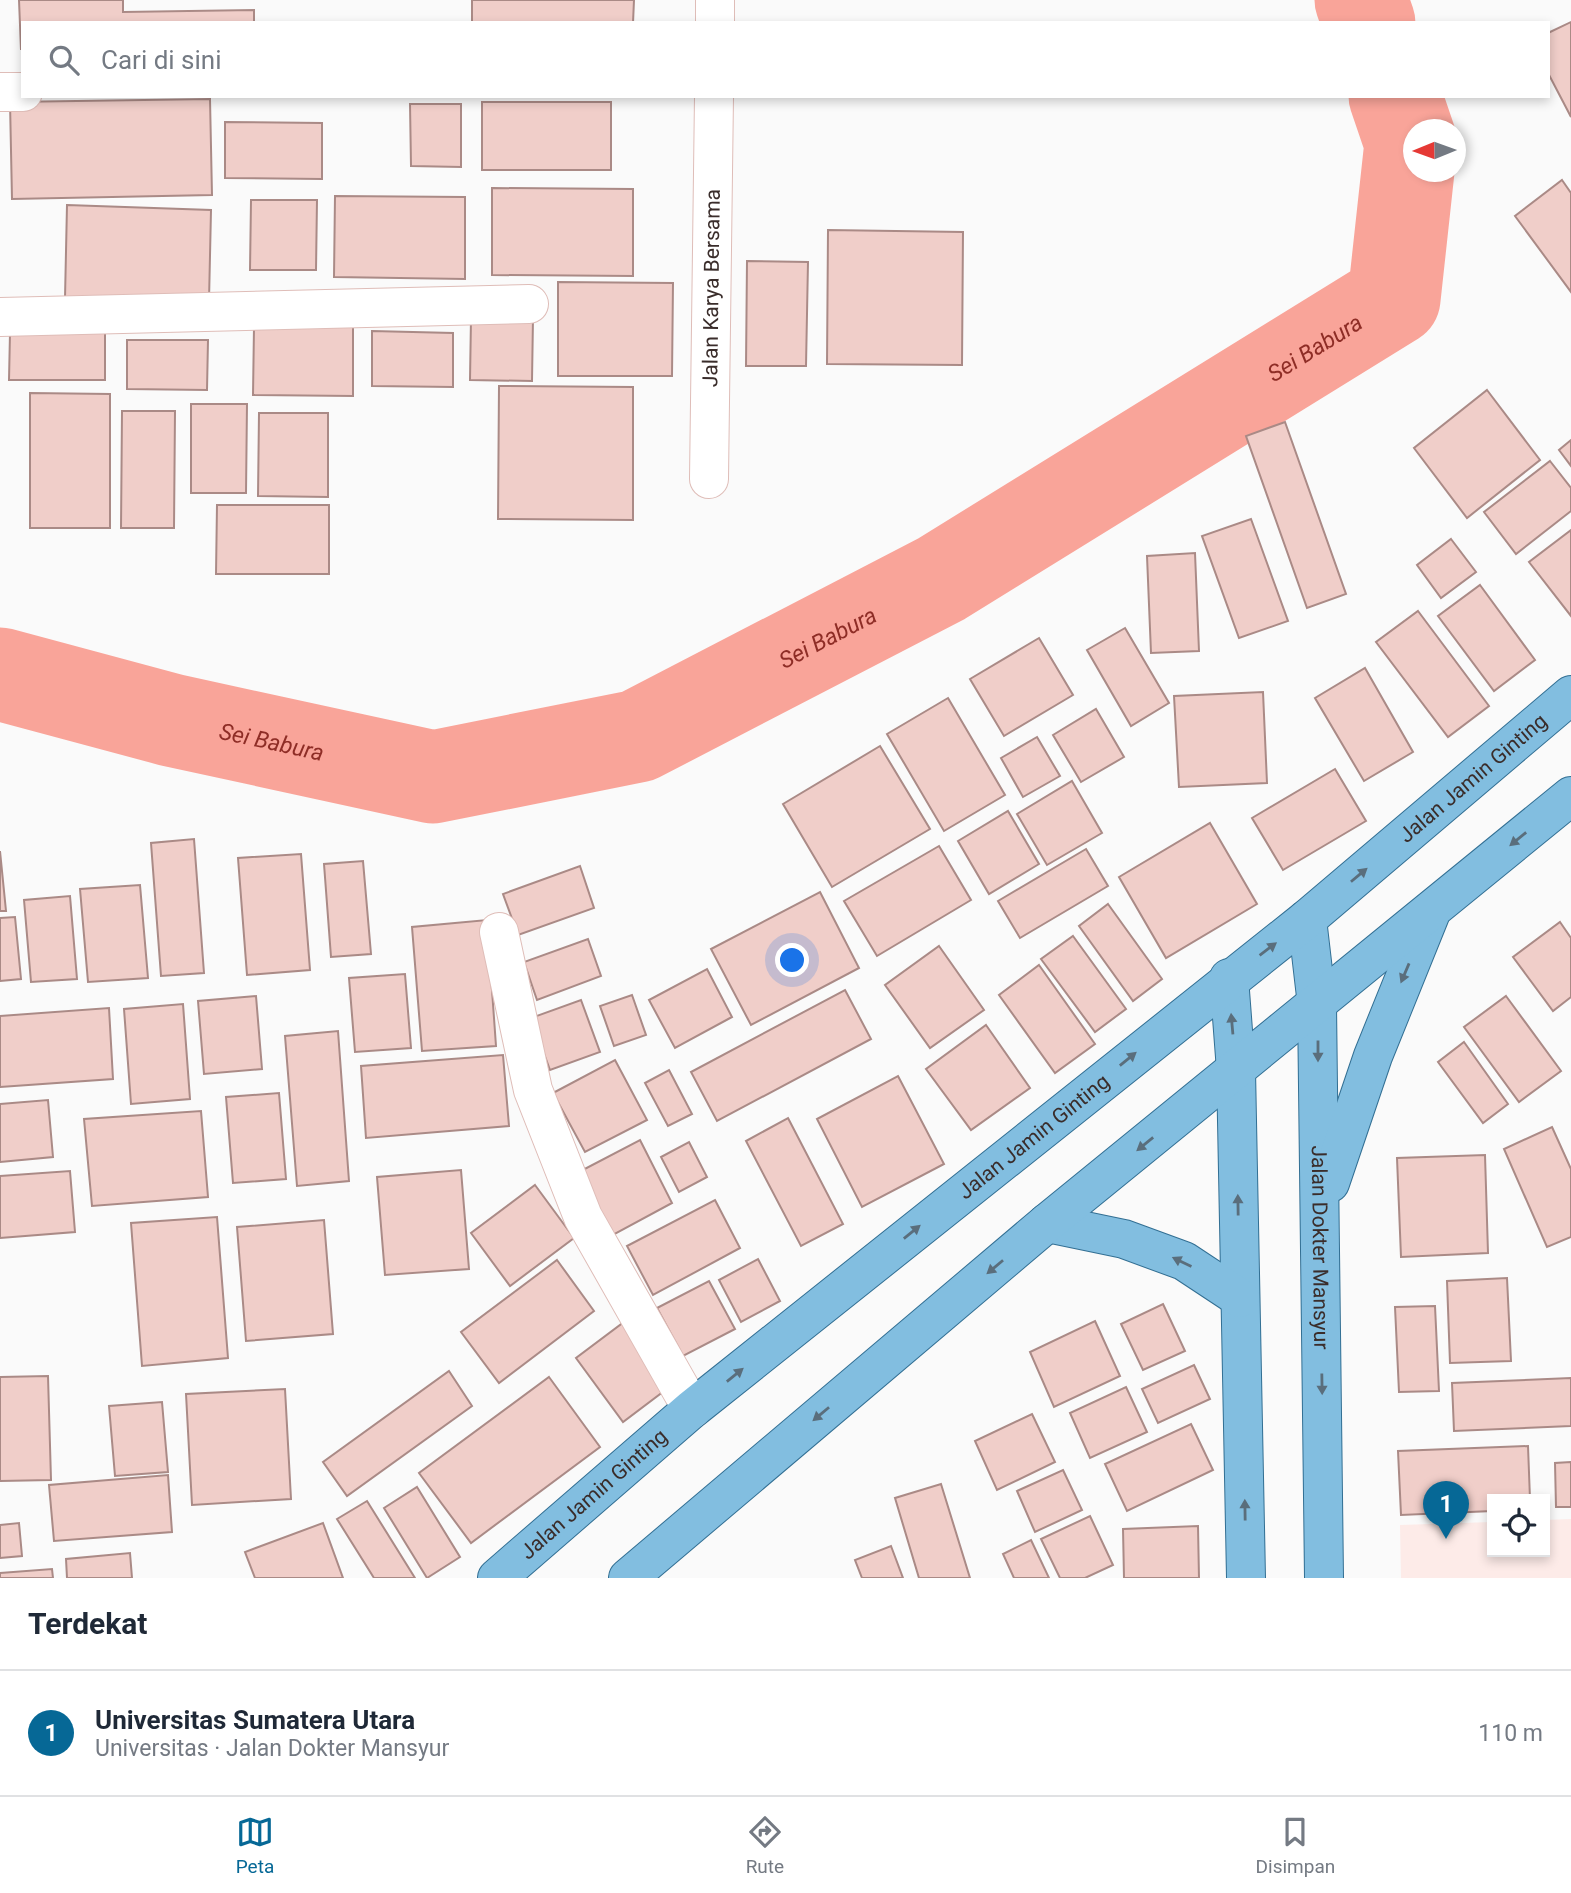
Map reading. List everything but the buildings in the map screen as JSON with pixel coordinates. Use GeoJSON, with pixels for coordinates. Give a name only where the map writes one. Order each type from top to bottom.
{"type":"FeatureCollection","features":[{"type":"Feature","properties":{"kind":"main road","name":"Jalan Jamin Ginting"},"geometry":{"type":"LineString","coordinates":[[497,1578],[692,1409],[1229,978],[1307,919],[1571,695]]}},
{"type":"Feature","properties":{"kind":"main road"},"geometry":{"type":"LineString","coordinates":[[628,1578],[1047,1223],[1571,796]]}},
{"type":"Feature","properties":{"kind":"main road"},"geometry":{"type":"LineString","coordinates":[[1319,1218],[1373,1056],[1432,910]]}},
{"type":"Feature","properties":{"kind":"main road","name":"Jalan Dokter Mansyur"},"geometry":{"type":"LineString","coordinates":[[1307,919],[1317,1005],[1324,1578]]}},
{"type":"Feature","properties":{"kind":"main road"},"geometry":{"type":"LineString","coordinates":[[1229,978],[1236,1070],[1246,1578]]}},
{"type":"Feature","properties":{"kind":"main road"},"geometry":{"type":"LineString","coordinates":[[1047,1223],[1125,1239],[1184,1261],[1240,1298]]}},
{"type":"Feature","properties":{"kind":"street"},"geometry":{"type":"LineString","coordinates":[[715,0],[715,21]]}},
{"type":"Feature","properties":{"kind":"street"},"geometry":{"type":"LineString","coordinates":[[0,92],[21,92]]}},
{"type":"Feature","properties":{"kind":"street","name":"Jalan Karya Bersama"},"geometry":{"type":"LineString","coordinates":[[709,479],[714,98]]}},
{"type":"Feature","properties":{"kind":"street"},"geometry":{"type":"LineString","coordinates":[[0,317],[529,304]]}},
{"type":"Feature","properties":{"kind":"street"},"geometry":{"type":"LineString","coordinates":[[499,932],[533,1090],[583,1217],[692,1409]]}},
{"type":"Feature","properties":{"kind":"shaded area"},"geometry":{"type":"Polygon","coordinates":[[[1571,1519],[1571,1578],[1401,1578],[1400,1525],[1487,1522],[1487,1557],[1550,1557],[1550,1520],[1571,1519]]]}},
{"type":"Feature","properties":{"kind":"waterway","name":"Sei Babura"},"geometry":{"type":"LineString","coordinates":[[1361,0],[1368,21]]}},
{"type":"Feature","properties":{"kind":"waterway","name":"Sei Babura"},"geometry":{"type":"LineString","coordinates":[[0,674],[171,720],[433,777],[638,736],[941,579],[1394,299],[1411,143],[1396,98]]}},
{"type":"Feature","properties":{"kind":"place","name":"Universitas Sumatera Utara"},"geometry":{"type":"Point","coordinates":[1446,1539]}}]}
